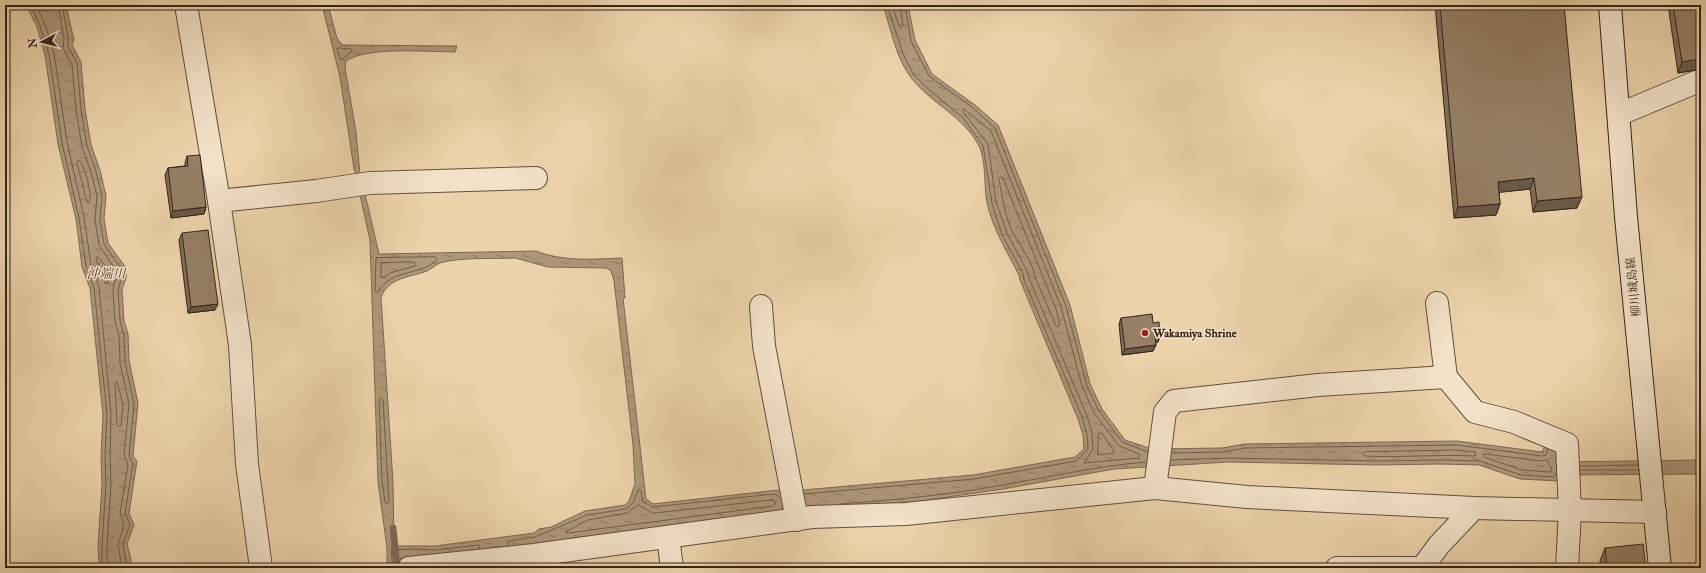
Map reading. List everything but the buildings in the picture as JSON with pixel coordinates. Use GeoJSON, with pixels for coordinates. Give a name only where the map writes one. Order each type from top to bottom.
{"type":"FeatureCollection","features":[{"type":"Feature","properties":{"kind":"street"},"geometry":{"type":"LineString","coordinates":[[186,5],[219,201],[240,345],[247,464],[261,568]]}},
{"type":"Feature","properties":{"kind":"street","name":"柳川城島線"},"geometry":{"type":"LineString","coordinates":[[1610,5],[1620,114],[1626,217],[1660,568]]}},
{"type":"Feature","properties":{"kind":"street"},"geometry":{"type":"LineString","coordinates":[[1620,114],[1701,80]]}},
{"type":"Feature","properties":{"kind":"street"},"geometry":{"type":"LineString","coordinates":[[219,201],[362,185],[536,178]]}},
{"type":"Feature","properties":{"kind":"street"},"geometry":{"type":"LineString","coordinates":[[1437,303],[1446,377],[1475,412],[1514,422],[1567,444],[1570,511],[1568,568]]}},
{"type":"Feature","properties":{"kind":"street"},"geometry":{"type":"LineString","coordinates":[[760,306],[764,346],[796,515]]}},
{"type":"Feature","properties":{"kind":"street"},"geometry":{"type":"LineString","coordinates":[[1156,481],[1165,412],[1174,401],[1318,385],[1446,377]]}},
{"type":"Feature","properties":{"kind":"street"},"geometry":{"type":"LineString","coordinates":[[409,568],[534,555],[668,537],[796,515],[906,514],[1156,481],[1247,497],[1474,508],[1655,512]]}},
{"type":"Feature","properties":{"kind":"street"},"geometry":{"type":"LineString","coordinates":[[1422,568],[1439,545],[1474,508]]}},
{"type":"Feature","properties":{"kind":"street"},"geometry":{"type":"LineString","coordinates":[[668,537],[672,568]]}},
{"type":"Feature","properties":{"kind":"street"},"geometry":{"type":"LineString","coordinates":[[1337,568],[1414,568]]}},
{"type":"Feature","properties":{"kind":"water","name":"沖端川"},"geometry":{"type":"Polygon","coordinates":[[[26,5],[66,5],[74,40],[72,45],[81,62],[85,109],[91,145],[100,170],[106,196],[104,219],[108,243],[126,268],[126,278],[122,289],[124,321],[128,334],[129,361],[138,403],[133,456],[137,461],[129,513],[134,525],[127,544],[131,560],[131,568],[99,568],[98,545],[102,485],[101,456],[103,415],[90,288],[82,267],[76,219],[58,144],[45,55],[37,27],[26,5]]]}},
{"type":"Feature","properties":{"kind":"water"},"geometry":{"type":"Polygon","coordinates":[[[322,5],[328,5],[337,38],[342,45],[457,46],[455,52],[399,51],[369,53],[356,56],[346,61],[345,68],[356,132],[360,174],[356,175],[340,77],[322,5]]]}},
{"type":"Feature","properties":{"kind":"water"},"geometry":{"type":"Polygon","coordinates":[[[883,5],[908,5],[915,40],[932,74],[975,105],[998,125],[1070,305],[1090,384],[1102,409],[1125,440],[1152,449],[1222,448],[1245,444],[1457,441],[1542,452],[1547,442],[1556,444],[1558,462],[1701,460],[1701,474],[1560,475],[1559,481],[1520,479],[1479,465],[1377,465],[1229,462],[1114,469],[1003,489],[906,503],[809,510],[785,507],[778,514],[510,550],[502,547],[494,547],[486,549],[479,554],[387,563],[387,548],[378,482],[370,240],[360,195],[365,194],[379,254],[536,251],[557,257],[568,258],[622,258],[625,298],[623,298],[646,499],[653,504],[778,490],[780,493],[800,493],[803,490],[973,475],[1075,457],[1084,449],[1083,435],[1078,419],[1019,275],[993,222],[987,203],[983,161],[980,148],[974,137],[966,128],[920,88],[906,71],[894,44],[883,5]],[[515,258],[448,261],[440,263],[424,272],[398,280],[388,286],[384,291],[381,297],[393,482],[394,546],[435,546],[534,533],[539,529],[551,527],[585,511],[625,505],[629,501],[635,484],[633,445],[614,281],[611,271],[606,268],[548,267],[515,258]]]}},
{"type":"Feature","properties":{"kind":"waterway"},"geometry":{"type":"LineString","coordinates":[[393,528],[397,568]]}},
{"type":"Feature","properties":{"kind":"place","name":"Wakamiya Shrine"},"geometry":{"type":"Point","coordinates":[1145,333]}}]}
